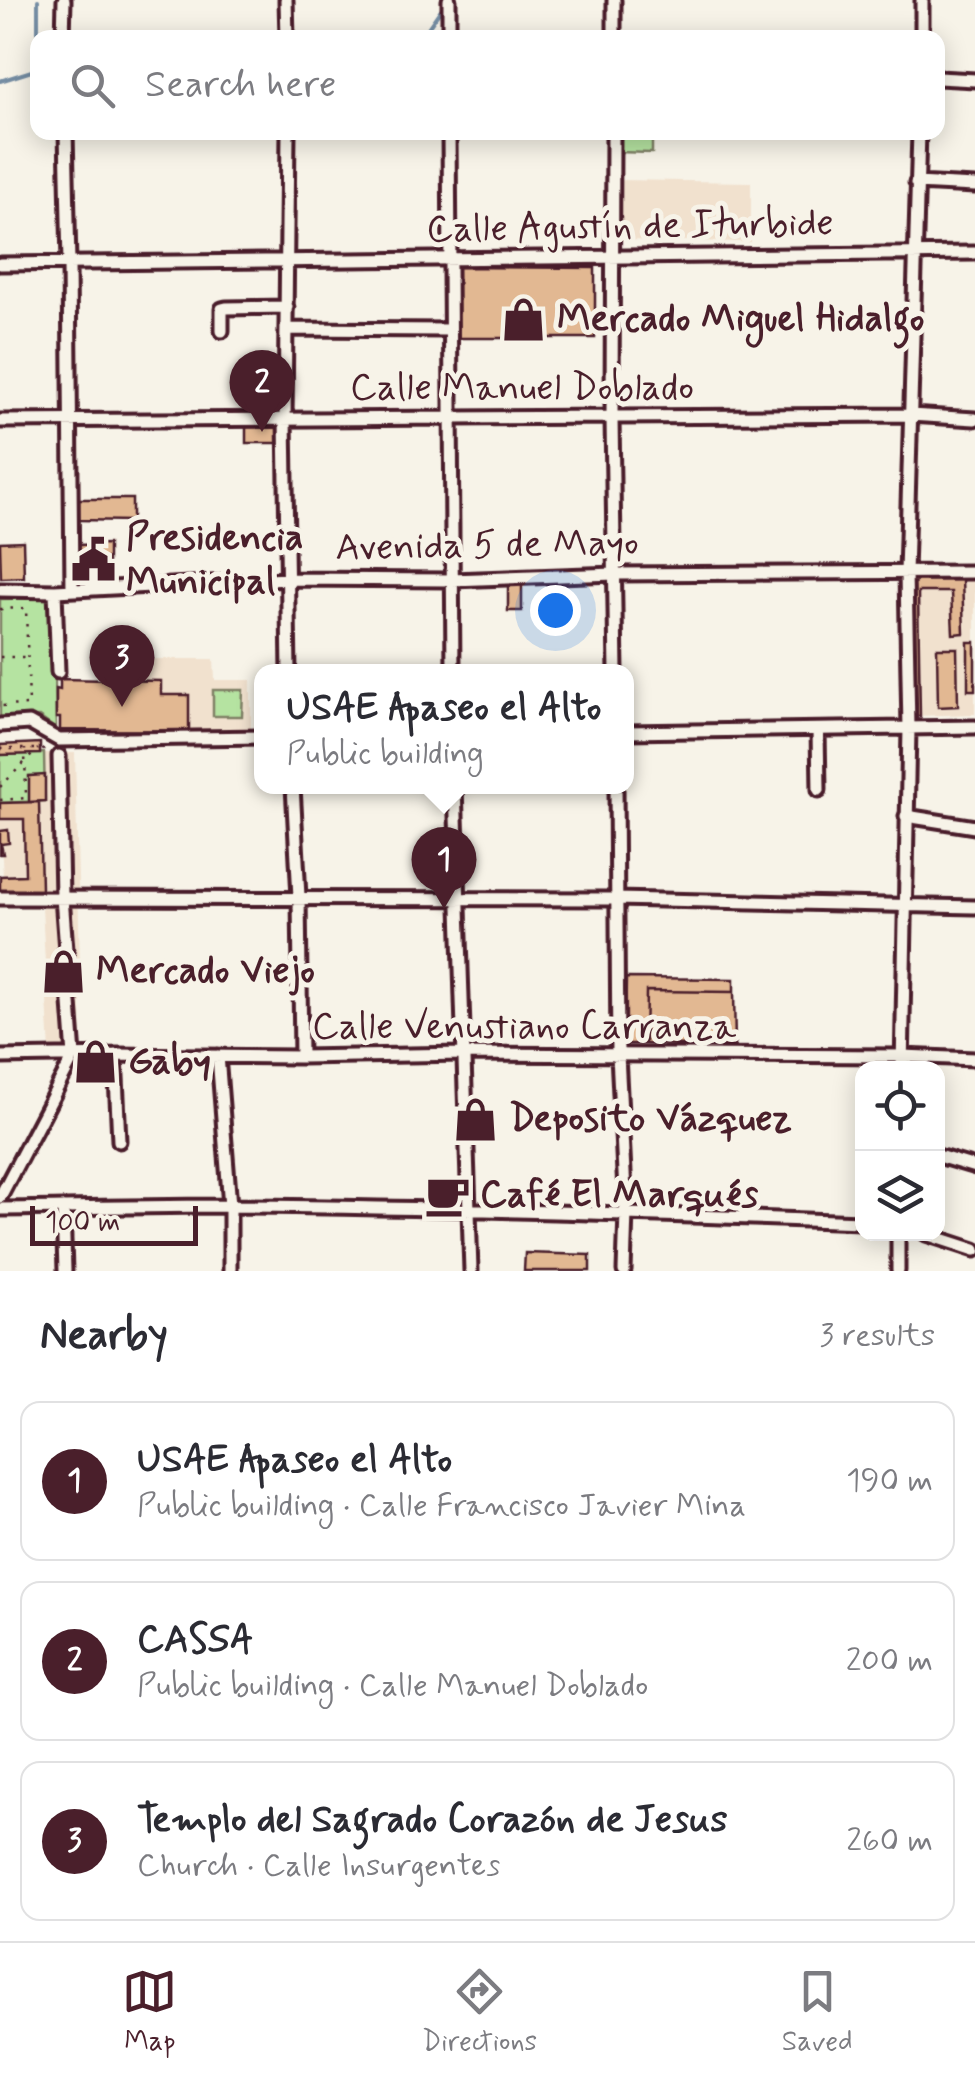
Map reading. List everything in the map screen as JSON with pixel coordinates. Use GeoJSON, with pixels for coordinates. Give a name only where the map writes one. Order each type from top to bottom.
{"type":"FeatureCollection","features":[{"type":"Feature","properties":{"kind":"street"},"geometry":{"type":"LineString","coordinates":[[64,0],[64,30]]}},
{"type":"Feature","properties":{"kind":"street"},"geometry":{"type":"LineString","coordinates":[[286,0],[287,30]]}},
{"type":"Feature","properties":{"kind":"street"},"geometry":{"type":"LineString","coordinates":[[614,0],[614,30]]}},
{"type":"Feature","properties":{"kind":"street"},"geometry":{"type":"LineString","coordinates":[[922,0],[922,30]]}},
{"type":"Feature","properties":{"kind":"street"},"geometry":{"type":"LineString","coordinates":[[945,78],[975,80]]}},
{"type":"Feature","properties":{"kind":"street"},"geometry":{"type":"LineString","coordinates":[[66,140],[72,589]]}},
{"type":"Feature","properties":{"kind":"street"},"geometry":{"type":"LineString","coordinates":[[288,140],[285,420],[289,664]]}},
{"type":"Feature","properties":{"kind":"street"},"geometry":{"type":"LineString","coordinates":[[449,140],[453,664]]}},
{"type":"Feature","properties":{"kind":"street"},"geometry":{"type":"LineString","coordinates":[[613,140],[616,664]]}},
{"type":"Feature","properties":{"kind":"street"},"geometry":{"type":"LineString","coordinates":[[902,1061],[909,729],[906,572],[919,140]]}},
{"type":"Feature","properties":{"kind":"street"},"geometry":{"type":"LineString","coordinates":[[916,184],[975,186]]}},
{"type":"Feature","properties":{"kind":"street","name":"Calle Agustín de Iturbide"},"geometry":{"type":"LineString","coordinates":[[0,264],[975,253]]}},
{"type":"Feature","properties":{"kind":"street"},"geometry":{"type":"LineString","coordinates":[[222,330],[222,309],[287,307]]}},
{"type":"Feature","properties":{"kind":"street"},"geometry":{"type":"LineString","coordinates":[[287,329],[450,330]]}},
{"type":"Feature","properties":{"kind":"street","name":"Calle Manuel Doblado"},"geometry":{"type":"LineString","coordinates":[[0,420],[910,415],[975,419]]}},
{"type":"Feature","properties":{"kind":"street","name":"Avenida 5 de Mayo"},"geometry":{"type":"LineString","coordinates":[[0,590],[56,591],[288,578],[452,580],[615,574],[975,572]]}},
{"type":"Feature","properties":{"kind":"street"},"geometry":{"type":"LineString","coordinates":[[56,591],[58,672]]}},
{"type":"Feature","properties":{"kind":"street"},"geometry":{"type":"LineString","coordinates":[[0,724],[29,724],[59,748],[254,737]]}},
{"type":"Feature","properties":{"kind":"street"},"geometry":{"type":"LineString","coordinates":[[634,732],[975,727]]}},
{"type":"Feature","properties":{"kind":"street"},"geometry":{"type":"LineString","coordinates":[[818,730],[819,790]]}},
{"type":"Feature","properties":{"kind":"street"},"geometry":{"type":"LineString","coordinates":[[0,1197],[74,1056],[62,897],[59,748]]}},
{"type":"Feature","properties":{"kind":"street"},"geometry":{"type":"LineString","coordinates":[[293,794],[301,1058]]}},
{"type":"Feature","properties":{"kind":"street"},"geometry":{"type":"LineString","coordinates":[[456,794],[471,1271]]}},
{"type":"Feature","properties":{"kind":"street"},"geometry":{"type":"LineString","coordinates":[[616,794],[624,1271]]}},
{"type":"Feature","properties":{"kind":"street"},"geometry":{"type":"LineString","coordinates":[[906,816],[975,826]]}},
{"type":"Feature","properties":{"kind":"street"},"geometry":{"type":"LineString","coordinates":[[0,898],[615,899],[975,907]]}},
{"type":"Feature","properties":{"kind":"street"},"geometry":{"type":"LineString","coordinates":[[115,1054],[119,1141]]}},
{"type":"Feature","properties":{"kind":"street","name":"Calle Venustiano Carranza"},"geometry":{"type":"LineString","coordinates":[[0,1057],[463,1054],[855,1061]]}},
{"type":"Feature","properties":{"kind":"street"},"geometry":{"type":"LineString","coordinates":[[218,1056],[230,1206],[230,1271]]}},
{"type":"Feature","properties":{"kind":"street","name":"Calle Venustiano Carranza"},"geometry":{"type":"LineString","coordinates":[[926,1061],[975,1059]]}},
{"type":"Feature","properties":{"kind":"street"},"geometry":{"type":"LineString","coordinates":[[945,1158],[975,1166]]}},
{"type":"Feature","properties":{"kind":"street"},"geometry":{"type":"LineString","coordinates":[[0,1209],[230,1206],[626,1212],[855,1222]]}},
{"type":"Feature","properties":{"kind":"street"},"geometry":{"type":"LineString","coordinates":[[64,1208],[65,1271]]}},
{"type":"Feature","properties":{"kind":"street"},"geometry":{"type":"LineString","coordinates":[[945,1240],[975,1250]]}},
{"type":"Feature","properties":{"kind":"street"},"geometry":{"type":"LineString","coordinates":[[898,1241],[898,1271]]}},
{"type":"Feature","properties":{"kind":"path"},"geometry":{"type":"LineString","coordinates":[[0,609],[26,608],[29,705],[0,706]]}},
{"type":"Feature","properties":{"kind":"path"},"geometry":{"type":"LineString","coordinates":[[0,657],[28,657]]}},
{"type":"Feature","properties":{"kind":"path"},"geometry":{"type":"LineString","coordinates":[[0,750],[39,748],[50,756],[59,748]]}},
{"type":"Feature","properties":{"kind":"path"},"geometry":{"type":"LineString","coordinates":[[0,787],[39,748]]}},
{"type":"Feature","properties":{"kind":"path"},"geometry":{"type":"LineString","coordinates":[[0,800],[26,798],[25,749]]}},
{"type":"Feature","properties":{"kind":"shaded area"},"geometry":{"type":"Polygon","coordinates":[[[617,180],[751,182],[751,242],[616,240],[617,180]]]}},
{"type":"Feature","properties":{"kind":"shaded area"},"geometry":{"type":"Polygon","coordinates":[[[911,580],[975,580],[975,714],[912,716],[911,580]]]}},
{"type":"Feature","properties":{"kind":"shaded area"},"geometry":{"type":"Polygon","coordinates":[[[128,659],[214,659],[215,680],[251,680],[251,731],[189,731],[161,695],[161,681],[128,681],[128,659]]]}},
{"type":"Feature","properties":{"kind":"shaded area","name":"Mercado Viejo"},"geometry":{"type":"Polygon","coordinates":[[[44,753],[75,753],[82,1052],[50,1053],[41,890],[0,891],[1,844],[9,842],[7,830],[0,831],[0,803],[45,801],[44,753]]]}},
{"type":"Feature","properties":{"kind":"green space"},"geometry":{"type":"Polygon","coordinates":[[[617,140],[652,140],[652,153],[617,152],[617,140]]]}},
{"type":"Feature","properties":{"kind":"green space"},"geometry":{"type":"Polygon","coordinates":[[[53,598],[56,729],[39,717],[0,718],[0,599],[53,598]]]}},
{"type":"Feature","properties":{"kind":"green space"},"geometry":{"type":"Polygon","coordinates":[[[213,690],[243,690],[242,716],[213,716],[213,690]]]}},
{"type":"Feature","properties":{"kind":"green space"},"geometry":{"type":"Polygon","coordinates":[[[44,753],[45,801],[0,803],[0,755],[44,753]]]}},
{"type":"Feature","properties":{"kind":"building","name":"Mercado Miguel Hidalgo"},"geometry":{"type":"Polygon","coordinates":[[[453,267],[595,268],[595,338],[453,338],[453,267]]]}},
{"type":"Feature","properties":{"kind":"building"},"geometry":{"type":"Polygon","coordinates":[[[246,421],[279,421],[278,443],[246,443],[246,421]]]}},
{"type":"Feature","properties":{"kind":"building"},"geometry":{"type":"Polygon","coordinates":[[[79,499],[132,499],[132,521],[79,520],[79,499]]]}},
{"type":"Feature","properties":{"kind":"building"},"geometry":{"type":"Polygon","coordinates":[[[23,541],[24,577],[1,578],[0,542],[23,541]]]}},
{"type":"Feature","properties":{"kind":"building","name":"Presidencia Municipal"},"geometry":{"type":"Polygon","coordinates":[[[108,544],[108,576],[78,576],[77,545],[108,544]]]}},
{"type":"Feature","properties":{"kind":"building"},"geometry":{"type":"Polygon","coordinates":[[[911,580],[962,580],[964,633],[953,634],[951,592],[918,592],[920,716],[912,716],[911,580]]]}},
{"type":"Feature","properties":{"kind":"building"},"geometry":{"type":"Polygon","coordinates":[[[508,581],[522,582],[522,611],[508,611],[508,581]]]}},
{"type":"Feature","properties":{"kind":"building"},"geometry":{"type":"Polygon","coordinates":[[[968,642],[975,642],[975,690],[968,690],[968,642]]]}},
{"type":"Feature","properties":{"kind":"building"},"geometry":{"type":"Polygon","coordinates":[[[937,648],[957,648],[958,706],[938,707],[937,648]]]}},
{"type":"Feature","properties":{"kind":"building"},"geometry":{"type":"Polygon","coordinates":[[[60,679],[161,681],[161,695],[189,695],[189,731],[60,730],[56,689],[60,690],[60,679]]]}},
{"type":"Feature","properties":{"kind":"building"},"geometry":{"type":"Polygon","coordinates":[[[40,743],[40,754],[0,755],[0,745],[40,743]]]}},
{"type":"Feature","properties":{"kind":"building"},"geometry":{"type":"Polygon","coordinates":[[[45,775],[45,801],[29,802],[29,776],[45,775]]]}},
{"type":"Feature","properties":{"kind":"building"},"geometry":{"type":"Polygon","coordinates":[[[39,802],[41,890],[0,891],[0,876],[25,875],[24,819],[0,819],[0,803],[39,802]]]}},
{"type":"Feature","properties":{"kind":"building"},"geometry":{"type":"Polygon","coordinates":[[[8,830],[9,843],[1,844],[0,854],[0,831],[8,830]]]}},
{"type":"Feature","properties":{"kind":"building"},"geometry":{"type":"Polygon","coordinates":[[[626,978],[734,979],[734,992],[646,991],[645,1044],[625,1044],[626,978]]]}},
{"type":"Feature","properties":{"kind":"building"},"geometry":{"type":"Polygon","coordinates":[[[646,991],[734,992],[735,1046],[645,1044],[646,991]]]}},
{"type":"Feature","properties":{"kind":"building"},"geometry":{"type":"Polygon","coordinates":[[[525,1253],[590,1255],[590,1271],[524,1271],[525,1253]]]}},
{"type":"Feature","properties":{"kind":"waterway"},"geometry":{"type":"LineString","coordinates":[[38,0],[38,30]]}},
{"type":"Feature","properties":{"kind":"waterway"},"geometry":{"type":"LineString","coordinates":[[427,30],[444,5]]}},
{"type":"Feature","properties":{"kind":"waterway"},"geometry":{"type":"LineString","coordinates":[[0,81],[30,72]]}},
{"type":"Feature","properties":{"kind":"place","name":"Mercado Miguel Hidalgo"},"geometry":{"type":"Point","coordinates":[524,319]}},
{"type":"Feature","properties":{"kind":"place","name":"CASSA"},"geometry":{"type":"Point","coordinates":[262,432]}},
{"type":"Feature","properties":{"kind":"place","name":"Presidencia Municipal"},"geometry":{"type":"Point","coordinates":[93,560]}},
{"type":"Feature","properties":{"kind":"place","name":"Templo del Sagrado Corazón de Jesus"},"geometry":{"type":"Point","coordinates":[122,707]}},
{"type":"Feature","properties":{"kind":"place","name":"USAE Apaseo el Alto"},"geometry":{"type":"Point","coordinates":[444,909]}},
{"type":"Feature","properties":{"kind":"place","name":"Mercado Viejo"},"geometry":{"type":"Point","coordinates":[63,971]}},
{"type":"Feature","properties":{"kind":"place","name":"Gaby"},"geometry":{"type":"Point","coordinates":[95,1062]}},
{"type":"Feature","properties":{"kind":"place","name":"Deposito Vázquez"},"geometry":{"type":"Point","coordinates":[476,1119]}},
{"type":"Feature","properties":{"kind":"place","name":"Café El Marqués"},"geometry":{"type":"Point","coordinates":[447,1195]}}]}
